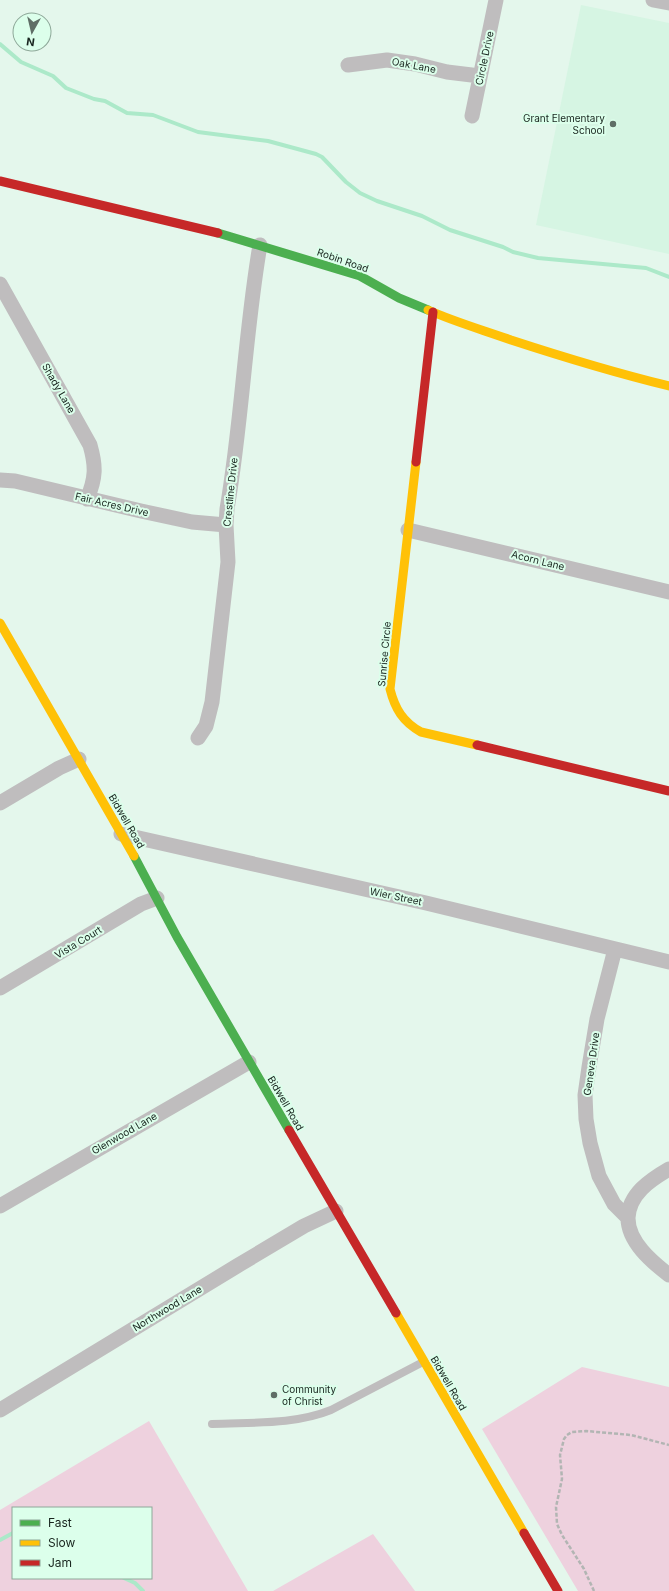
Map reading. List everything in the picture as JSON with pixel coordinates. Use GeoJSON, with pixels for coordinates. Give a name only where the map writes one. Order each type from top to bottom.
{"type":"FeatureCollection","features":[{"type":"Feature","properties":{"kind":"street","name":"Circle Drive"},"geometry":{"type":"LineString","coordinates":[[472,116],[496,0]]}},
{"type":"Feature","properties":{"kind":"street"},"geometry":{"type":"LineString","coordinates":[[654,0],[669,3]]}},
{"type":"Feature","properties":{"kind":"street","name":"Oak Lane"},"geometry":{"type":"LineString","coordinates":[[348,66],[387,60],[415,64],[447,72],[480,76]]}},
{"type":"Feature","properties":{"kind":"street","name":"Robin Road"},"geometry":{"type":"LineString","coordinates":[[0,181],[260,245],[360,276],[399,298],[446,318],[625,375],[669,386]]}},
{"type":"Feature","properties":{"kind":"street","name":"Crestline Drive"},"geometry":{"type":"LineString","coordinates":[[198,738],[206,726],[212,702],[228,562],[226,525],[255,272],[260,245]]}},
{"type":"Feature","properties":{"kind":"street","name":"Shady Lane"},"geometry":{"type":"LineString","coordinates":[[0,284],[90,444],[95,461],[95,475],[92,488],[87,499]]}},
{"type":"Feature","properties":{"kind":"street","name":"Sunrise Circle"},"geometry":{"type":"LineString","coordinates":[[432,312],[390,689],[394,704],[404,720],[421,732],[669,791]]}},
{"type":"Feature","properties":{"kind":"street","name":"Fair Acres Drive"},"geometry":{"type":"LineString","coordinates":[[0,480],[15,481],[87,499],[192,522],[226,525]]}},
{"type":"Feature","properties":{"kind":"street","name":"Acorn Lane"},"geometry":{"type":"LineString","coordinates":[[408,530],[669,592]]}},
{"type":"Feature","properties":{"kind":"street","name":"Bidwell Road"},"geometry":{"type":"LineString","coordinates":[[0,623],[122,834],[177,937],[249,1062],[558,1591]]}},
{"type":"Feature","properties":{"kind":"street"},"geometry":{"type":"LineString","coordinates":[[0,803],[59,768],[79,759]]}},
{"type":"Feature","properties":{"kind":"street","name":"Wier Street"},"geometry":{"type":"LineString","coordinates":[[122,834],[426,903],[669,962]]}},
{"type":"Feature","properties":{"kind":"street","name":"Vista Court"},"geometry":{"type":"LineString","coordinates":[[0,988],[141,904],[157,898]]}},
{"type":"Feature","properties":{"kind":"street","name":"Geneva Drive"},"geometry":{"type":"LineString","coordinates":[[615,949],[598,1019],[589,1067],[586,1095],[586,1119],[590,1143],[599,1176],[614,1204],[628,1218]]}},
{"type":"Feature","properties":{"kind":"street","name":"Glenwood Lane"},"geometry":{"type":"LineString","coordinates":[[0,1206],[249,1062]]}},
{"type":"Feature","properties":{"kind":"street"},"geometry":{"type":"LineString","coordinates":[[669,1169],[642,1189],[634,1198],[628,1212],[628,1224],[633,1238],[649,1257],[669,1275]]}},
{"type":"Feature","properties":{"kind":"street","name":"Northwood Lane"},"geometry":{"type":"LineString","coordinates":[[0,1410],[304,1226],[336,1211]]}},
{"type":"Feature","properties":{"kind":"lane"},"geometry":{"type":"LineString","coordinates":[[212,1424],[300,1420],[318,1415],[338,1407],[424,1362]]}},
{"type":"Feature","properties":{"kind":"path"},"geometry":{"type":"LineString","coordinates":[[594,1591],[582,1565],[562,1535],[557,1524],[556,1507],[562,1479],[560,1455],[564,1440],[567,1435],[572,1432],[586,1431],[631,1435],[669,1445]]}},
{"type":"Feature","properties":{"kind":"shaded area","name":"Grant Elementary School"},"geometry":{"type":"Polygon","coordinates":[[[581,5],[669,23],[669,254],[536,225],[581,5]]]}},
{"type":"Feature","properties":{"kind":"shaded area"},"geometry":{"type":"Polygon","coordinates":[[[582,1367],[669,1387],[669,1591],[578,1591],[482,1429],[582,1367]]]}},
{"type":"Feature","properties":{"kind":"shaded area"},"geometry":{"type":"Polygon","coordinates":[[[149,1421],[248,1591],[0,1591],[0,1510],[149,1421]]]}},
{"type":"Feature","properties":{"kind":"shaded area"},"geometry":{"type":"Polygon","coordinates":[[[373,1534],[415,1591],[273,1591],[373,1534]]]}},
{"type":"Feature","properties":{"kind":"waterway"},"geometry":{"type":"LineString","coordinates":[[0,44],[21,62],[53,76],[66,88],[94,99],[105,101],[127,113],[153,115],[198,132],[268,141],[316,154],[322,157],[346,182],[360,193],[377,201],[422,216],[450,230],[503,247],[513,252],[538,258],[646,268],[669,277]]}},
{"type":"Feature","properties":{"kind":"waterway"},"geometry":{"type":"LineString","coordinates":[[0,1540],[12,1534]]}},
{"type":"Feature","properties":{"kind":"waterway"},"geometry":{"type":"LineString","coordinates":[[126,1579],[135,1583],[143,1591]]}},
{"type":"Feature","properties":{"kind":"traffic: fast"},"geometry":{"type":"LineString","coordinates":[[218,233],[360,276],[399,298],[428,310]]}},
{"type":"Feature","properties":{"kind":"traffic: fast"},"geometry":{"type":"LineString","coordinates":[[134,856],[177,937],[289,1130]]}},
{"type":"Feature","properties":{"kind":"traffic: slow"},"geometry":{"type":"LineString","coordinates":[[428,310],[469,326],[550,353],[669,386]]}},
{"type":"Feature","properties":{"kind":"traffic: slow"},"geometry":{"type":"LineString","coordinates":[[416,462],[390,689],[397,709],[409,724],[421,732],[477,745]]}},
{"type":"Feature","properties":{"kind":"traffic: slow"},"geometry":{"type":"LineString","coordinates":[[0,623],[134,856]]}},
{"type":"Feature","properties":{"kind":"traffic: slow"},"geometry":{"type":"LineString","coordinates":[[396,1313],[524,1533]]}},
{"type":"Feature","properties":{"kind":"traffic: jam"},"geometry":{"type":"LineString","coordinates":[[0,181],[218,233]]}},
{"type":"Feature","properties":{"kind":"traffic: jam"},"geometry":{"type":"LineString","coordinates":[[416,462],[433,312]]}},
{"type":"Feature","properties":{"kind":"traffic: jam"},"geometry":{"type":"LineString","coordinates":[[477,745],[669,791]]}},
{"type":"Feature","properties":{"kind":"traffic: jam"},"geometry":{"type":"LineString","coordinates":[[289,1130],[396,1313]]}},
{"type":"Feature","properties":{"kind":"traffic: jam"},"geometry":{"type":"LineString","coordinates":[[524,1533],[558,1591]]}},
{"type":"Feature","properties":{"kind":"place","name":"Grant Elementary School"},"geometry":{"type":"Point","coordinates":[613,124]}},
{"type":"Feature","properties":{"kind":"place","name":"Community of Christ"},"geometry":{"type":"Point","coordinates":[274,1395]}}]}
